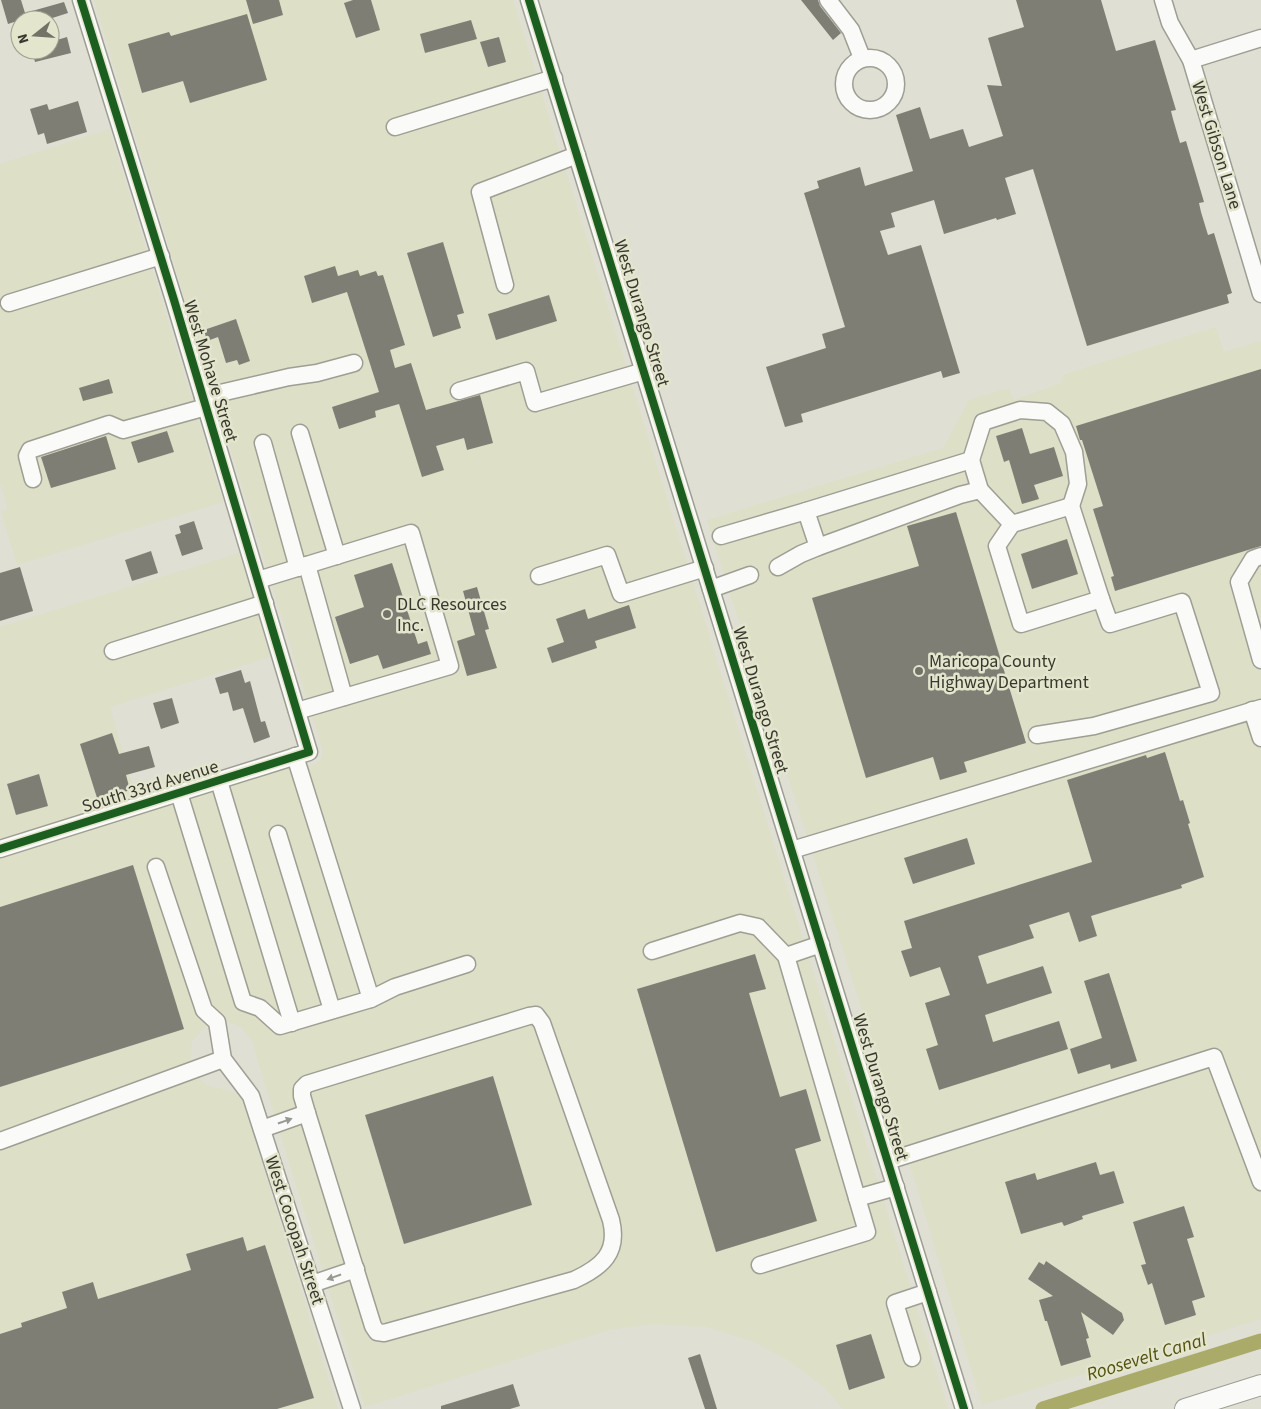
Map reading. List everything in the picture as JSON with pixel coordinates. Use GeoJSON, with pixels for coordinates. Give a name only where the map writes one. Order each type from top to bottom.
{"type":"FeatureCollection","features":[{"type":"Feature","properties":{"kind":"main road"},"geometry":{"type":"LineString","coordinates":[[1185,1409],[1261,1385]]}},
{"type":"Feature","properties":{"kind":"street","name":"West Mohave Street"},"geometry":{"type":"LineString","coordinates":[[81,0],[161,256],[297,711],[302,754],[371,999]]}},
{"type":"Feature","properties":{"kind":"street","name":"West Durango Street"},"geometry":{"type":"LineString","coordinates":[[530,0],[964,1409]]}},
{"type":"Feature","properties":{"kind":"street"},"geometry":{"type":"LineString","coordinates":[[828,0],[851,30],[862,58]]}},
{"type":"Feature","properties":{"kind":"street","name":"West Gibson Lane"},"geometry":{"type":"LineString","coordinates":[[1163,0],[1170,23],[1191,60],[1261,294]]}},
{"type":"Feature","properties":{"kind":"street"},"geometry":{"type":"LineString","coordinates":[[1191,60],[1261,38]]}},
{"type":"Feature","properties":{"kind":"street"},"geometry":{"type":"LineString","coordinates":[[394,127],[554,78]]}},
{"type":"Feature","properties":{"kind":"street"},"geometry":{"type":"LineString","coordinates":[[505,285],[480,192],[577,155]]}},
{"type":"Feature","properties":{"kind":"street"},"geometry":{"type":"LineString","coordinates":[[9,303],[161,256]]}},
{"type":"Feature","properties":{"kind":"street"},"geometry":{"type":"LineString","coordinates":[[33,479],[28,456],[30,450],[109,424],[123,430],[205,402],[289,377],[317,373],[354,363]]}},
{"type":"Feature","properties":{"kind":"street"},"geometry":{"type":"LineString","coordinates":[[459,391],[526,370],[535,403],[644,371]]}},
{"type":"Feature","properties":{"kind":"street"},"geometry":{"type":"LineString","coordinates":[[1012,524],[980,490],[971,460],[983,422],[1020,410],[1047,412],[1062,424],[1074,452],[1078,484],[1071,506],[1110,624],[1182,602],[1211,693],[1094,726],[1037,735]]}},
{"type":"Feature","properties":{"kind":"street"},"geometry":{"type":"LineString","coordinates":[[300,433],[337,556]]}},
{"type":"Feature","properties":{"kind":"street"},"geometry":{"type":"LineString","coordinates":[[263,443],[344,697]]}},
{"type":"Feature","properties":{"kind":"street"},"geometry":{"type":"LineString","coordinates":[[721,536],[971,460]]}},
{"type":"Feature","properties":{"kind":"street"},"geometry":{"type":"LineString","coordinates":[[778,568],[801,554],[818,547],[960,495],[980,490]]}},
{"type":"Feature","properties":{"kind":"street"},"geometry":{"type":"LineString","coordinates":[[1071,506],[1012,524],[997,546],[1021,624],[1101,599]]}},
{"type":"Feature","properties":{"kind":"street"},"geometry":{"type":"LineString","coordinates":[[806,511],[818,547]]}},
{"type":"Feature","properties":{"kind":"street"},"geometry":{"type":"LineString","coordinates":[[258,580],[412,533],[450,666],[297,711]]}},
{"type":"Feature","properties":{"kind":"street"},"geometry":{"type":"LineString","coordinates":[[539,576],[607,555],[621,594],[705,568]]}},
{"type":"Feature","properties":{"kind":"street"},"geometry":{"type":"LineString","coordinates":[[1261,556],[1253,559],[1239,582],[1261,660]]}},
{"type":"Feature","properties":{"kind":"street"},"geometry":{"type":"LineString","coordinates":[[711,589],[750,576]]}},
{"type":"Feature","properties":{"kind":"street"},"geometry":{"type":"LineString","coordinates":[[113,651],[265,603]]}},
{"type":"Feature","properties":{"kind":"street"},"geometry":{"type":"LineString","coordinates":[[792,850],[1256,709],[1261,738]]}},
{"type":"Feature","properties":{"kind":"street","name":"South 33rd Avenue"},"geometry":{"type":"LineString","coordinates":[[0,849],[302,754]]}},
{"type":"Feature","properties":{"kind":"street"},"geometry":{"type":"LineString","coordinates":[[219,781],[292,1023]]}},
{"type":"Feature","properties":{"kind":"street"},"geometry":{"type":"LineString","coordinates":[[179,793],[242,1002],[260,1008],[280,1026],[371,999],[395,987],[467,964]]}},
{"type":"Feature","properties":{"kind":"street"},"geometry":{"type":"LineString","coordinates":[[278,834],[332,1010]]}},
{"type":"Feature","properties":{"kind":"street"},"geometry":{"type":"LineString","coordinates":[[0,1141],[223,1059],[217,1022],[204,1010],[156,867]]}},
{"type":"Feature","properties":{"kind":"street"},"geometry":{"type":"LineString","coordinates":[[652,951],[740,923],[758,927],[786,956],[867,1232],[760,1265]]}},
{"type":"Feature","properties":{"kind":"street"},"geometry":{"type":"LineString","coordinates":[[786,956],[821,944]]}},
{"type":"Feature","properties":{"kind":"street"},"geometry":{"type":"LineString","coordinates":[[536,1015],[542,1023],[613,1229],[611,1250],[595,1268],[574,1280],[384,1333],[377,1332],[374,1330],[307,1113],[302,1093],[302,1089],[307,1084],[536,1015]]}},
{"type":"Feature","properties":{"kind":"street"},"geometry":{"type":"LineString","coordinates":[[888,1161],[1214,1057],[1261,1182]]}},
{"type":"Feature","properties":{"kind":"street","name":"West Cocopah Street"},"geometry":{"type":"LineString","coordinates":[[223,1059],[251,1096],[352,1409]]}},
{"type":"Feature","properties":{"kind":"street"},"geometry":{"type":"LineString","coordinates":[[262,1129],[307,1113]]}},
{"type":"Feature","properties":{"kind":"street"},"geometry":{"type":"LineString","coordinates":[[857,1198],[896,1187]]}},
{"type":"Feature","properties":{"kind":"street"},"geometry":{"type":"LineString","coordinates":[[312,1284],[356,1269]]}},
{"type":"Feature","properties":{"kind":"street"},"geometry":{"type":"LineString","coordinates":[[912,1358],[895,1303],[928,1292]]}},
{"type":"Feature","properties":{"kind":"shaded area"},"geometry":{"type":"Polygon","coordinates":[[[94,0],[513,0],[948,1409],[843,1409],[825,1388],[788,1360],[752,1341],[707,1327],[653,1324],[609,1330],[365,1407],[253,1042],[241,1027],[226,1021],[205,1026],[192,1042],[190,1058],[196,1075],[207,1085],[234,1092],[242,1100],[338,1409],[0,1409],[0,858],[275,770],[315,765],[321,760],[323,752],[94,0]]]}},
{"type":"Feature","properties":{"kind":"shaded area"},"geometry":{"type":"Polygon","coordinates":[[[109,129],[223,502],[17,565],[1,511],[8,509],[0,483],[0,164],[109,129]]]}},
{"type":"Feature","properties":{"kind":"shaded area"},"geometry":{"type":"Polygon","coordinates":[[[1216,327],[1224,352],[1261,341],[1261,1319],[982,1405],[893,1108],[707,520],[943,448],[969,400],[1009,388],[1014,400],[1061,383],[1065,374],[1216,327]]]}},
{"type":"Feature","properties":{"kind":"shaded area"},"geometry":{"type":"Polygon","coordinates":[[[239,553],[270,657],[110,707],[136,797],[0,841],[0,627],[239,553]]]}},
{"type":"Feature","properties":{"kind":"building"},"geometry":{"type":"Polygon","coordinates":[[[1,0],[21,0],[24,10],[10,10],[10,23],[8,24],[1,0]]]}},
{"type":"Feature","properties":{"kind":"building"},"geometry":{"type":"Polygon","coordinates":[[[246,0],[279,0],[283,15],[253,24],[246,0]]]}},
{"type":"Feature","properties":{"kind":"building"},"geometry":{"type":"Polygon","coordinates":[[[353,0],[371,0],[380,30],[356,38],[344,3],[353,0]]]}},
{"type":"Feature","properties":{"kind":"building"},"geometry":{"type":"Polygon","coordinates":[[[801,0],[818,0],[820,6],[841,33],[833,40],[801,0]]]}},
{"type":"Feature","properties":{"kind":"building"},"geometry":{"type":"Polygon","coordinates":[[[1016,0],[1101,0],[1116,51],[1155,40],[1176,110],[1171,111],[1180,143],[1186,141],[1204,202],[1199,203],[1208,235],[1214,233],[1232,293],[1227,295],[1229,303],[1087,346],[1033,169],[1005,178],[1016,214],[944,234],[934,200],[891,213],[895,227],[880,231],[888,255],[921,245],[960,373],[943,378],[941,371],[801,414],[803,422],[785,427],[766,367],[826,348],[822,334],[845,327],[804,193],[819,188],[817,181],[860,167],[865,186],[913,171],[896,115],[920,107],[930,139],[963,129],[969,147],[1003,136],[987,85],[1002,86],[988,38],[1024,27],[1016,0]]]}},
{"type":"Feature","properties":{"kind":"building"},"geometry":{"type":"Polygon","coordinates":[[[64,2],[68,13],[60,16],[60,10],[36,10],[64,2]]]}},
{"type":"Feature","properties":{"kind":"building"},"geometry":{"type":"Polygon","coordinates":[[[247,14],[267,80],[190,103],[183,81],[142,93],[128,44],[169,32],[171,36],[247,14]]]}},
{"type":"Feature","properties":{"kind":"building"},"geometry":{"type":"Polygon","coordinates":[[[471,20],[477,39],[425,53],[420,34],[471,20]]]}},
{"type":"Feature","properties":{"kind":"building"},"geometry":{"type":"Polygon","coordinates":[[[67,37],[71,53],[60,56],[60,39],[67,37]]]}},
{"type":"Feature","properties":{"kind":"building"},"geometry":{"type":"Polygon","coordinates":[[[499,37],[506,62],[488,67],[480,42],[499,37]]]}},
{"type":"Feature","properties":{"kind":"building"},"geometry":{"type":"Polygon","coordinates":[[[78,101],[87,132],[47,144],[44,133],[38,135],[30,109],[47,104],[49,110],[78,101]]]}},
{"type":"Feature","properties":{"kind":"building"},"geometry":{"type":"Polygon","coordinates":[[[443,242],[464,313],[457,315],[461,328],[433,337],[407,253],[443,242]]]}},
{"type":"Feature","properties":{"kind":"building"},"geometry":{"type":"Polygon","coordinates":[[[335,266],[338,276],[358,270],[360,276],[376,271],[378,276],[383,275],[405,345],[390,350],[395,368],[411,363],[426,410],[480,395],[493,443],[467,450],[464,438],[436,446],[444,470],[422,477],[399,404],[375,411],[376,417],[339,429],[332,407],[379,392],[347,292],[312,303],[304,276],[335,266]]]}},
{"type":"Feature","properties":{"kind":"building"},"geometry":{"type":"Polygon","coordinates":[[[549,295],[557,321],[496,340],[488,314],[549,295]]]}},
{"type":"Feature","properties":{"kind":"building"},"geometry":{"type":"Polygon","coordinates":[[[236,319],[250,361],[239,365],[237,360],[226,363],[218,337],[207,341],[204,330],[236,319]]]}},
{"type":"Feature","properties":{"kind":"building"},"geometry":{"type":"Polygon","coordinates":[[[1261,369],[1261,546],[1115,591],[1111,577],[1114,576],[1093,509],[1103,506],[1076,426],[1261,369]]]}},
{"type":"Feature","properties":{"kind":"building"},"geometry":{"type":"Polygon","coordinates":[[[109,379],[113,393],[83,401],[79,388],[109,379]]]}},
{"type":"Feature","properties":{"kind":"building"},"geometry":{"type":"Polygon","coordinates":[[[1022,428],[1030,454],[1054,447],[1063,476],[1034,485],[1039,499],[1022,504],[1009,460],[1004,462],[996,436],[1022,428]]]}},
{"type":"Feature","properties":{"kind":"building"},"geometry":{"type":"Polygon","coordinates":[[[167,431],[174,452],[138,463],[131,442],[167,431]]]}},
{"type":"Feature","properties":{"kind":"building"},"geometry":{"type":"Polygon","coordinates":[[[106,436],[116,469],[51,488],[41,457],[106,436]]]}},
{"type":"Feature","properties":{"kind":"building","name":"Maricopa County Highway Department"},"geometry":{"type":"Polygon","coordinates":[[[956,512],[1026,743],[964,762],[967,772],[940,780],[933,757],[866,778],[812,598],[919,566],[907,526],[956,512]]]}},
{"type":"Feature","properties":{"kind":"building"},"geometry":{"type":"Polygon","coordinates":[[[194,521],[203,549],[182,556],[175,535],[181,533],[179,526],[194,521]]]}},
{"type":"Feature","properties":{"kind":"building"},"geometry":{"type":"Polygon","coordinates":[[[1067,539],[1078,574],[1032,589],[1021,554],[1067,539]]]}},
{"type":"Feature","properties":{"kind":"building"},"geometry":{"type":"Polygon","coordinates":[[[151,551],[158,573],[132,581],[125,560],[151,551]]]}},
{"type":"Feature","properties":{"kind":"building","name":"DLC Resources Inc."},"geometry":{"type":"Polygon","coordinates":[[[392,563],[418,644],[427,641],[431,654],[383,669],[378,655],[350,664],[335,617],[364,607],[354,575],[392,563]]]}},
{"type":"Feature","properties":{"kind":"building"},"geometry":{"type":"Polygon","coordinates":[[[20,567],[33,611],[0,621],[0,573],[20,567]]]}},
{"type":"Feature","properties":{"kind":"building"},"geometry":{"type":"Polygon","coordinates":[[[477,587],[489,629],[485,630],[497,668],[467,676],[457,641],[475,635],[463,591],[477,587]]]}},
{"type":"Feature","properties":{"kind":"building"},"geometry":{"type":"Polygon","coordinates":[[[629,605],[636,628],[595,641],[597,648],[552,663],[547,648],[564,642],[556,619],[585,609],[588,619],[629,605]]]}},
{"type":"Feature","properties":{"kind":"building"},"geometry":{"type":"Polygon","coordinates":[[[241,670],[245,683],[250,681],[261,722],[265,721],[270,737],[254,743],[243,708],[233,711],[228,692],[220,694],[215,678],[241,670]]]}},
{"type":"Feature","properties":{"kind":"building"},"geometry":{"type":"Polygon","coordinates":[[[172,698],[179,723],[161,729],[153,703],[172,698]]]}},
{"type":"Feature","properties":{"kind":"building"},"geometry":{"type":"Polygon","coordinates":[[[112,733],[119,754],[149,746],[155,767],[126,775],[130,790],[98,801],[80,744],[112,733]]]}},
{"type":"Feature","properties":{"kind":"building"},"geometry":{"type":"Polygon","coordinates":[[[1165,752],[1180,801],[1183,800],[1204,877],[1181,885],[1182,888],[1091,916],[1097,936],[1079,942],[1069,912],[1029,925],[1034,938],[978,956],[987,984],[1043,966],[1052,993],[985,1015],[993,1042],[1059,1021],[1068,1049],[939,1090],[926,1049],[938,1045],[925,1003],[950,995],[940,967],[910,977],[901,951],[912,948],[904,921],[1092,862],[1067,780],[1146,755],[1147,758],[1165,752]]]}},
{"type":"Feature","properties":{"kind":"building"},"geometry":{"type":"Polygon","coordinates":[[[39,774],[48,806],[16,815],[7,784],[39,774]]]}},
{"type":"Feature","properties":{"kind":"building"},"geometry":{"type":"Polygon","coordinates":[[[967,838],[975,864],[913,884],[904,858],[967,838]]]}},
{"type":"Feature","properties":{"kind":"building"},"geometry":{"type":"Polygon","coordinates":[[[133,865],[184,1029],[0,1087],[0,907],[133,865]]]}},
{"type":"Feature","properties":{"kind":"building"},"geometry":{"type":"Polygon","coordinates":[[[755,954],[766,989],[749,993],[780,1097],[806,1089],[821,1141],[795,1149],[817,1221],[716,1252],[637,989],[755,954]]]}},
{"type":"Feature","properties":{"kind":"building"},"geometry":{"type":"Polygon","coordinates":[[[1109,973],[1137,1061],[1111,1069],[1110,1064],[1078,1074],[1070,1049],[1102,1038],[1084,981],[1109,973]]]}},
{"type":"Feature","properties":{"kind":"building"},"geometry":{"type":"Polygon","coordinates":[[[493,1076],[532,1205],[404,1244],[365,1115],[493,1076]]]}},
{"type":"Feature","properties":{"kind":"building"},"geometry":{"type":"Polygon","coordinates":[[[1096,1162],[1100,1175],[1114,1171],[1124,1203],[1082,1216],[1083,1219],[1064,1226],[1062,1222],[1021,1234],[1005,1182],[1035,1173],[1037,1180],[1096,1162]]]}},
{"type":"Feature","properties":{"kind":"building"},"geometry":{"type":"Polygon","coordinates":[[[1184,1206],[1194,1237],[1187,1239],[1205,1297],[1192,1301],[1196,1315],[1165,1325],[1152,1283],[1148,1285],[1141,1265],[1146,1264],[1133,1222],[1184,1206]]]}},
{"type":"Feature","properties":{"kind":"building"},"geometry":{"type":"Polygon","coordinates":[[[243,1237],[247,1251],[265,1245],[314,1398],[277,1409],[0,1409],[0,1334],[22,1327],[21,1323],[67,1308],[62,1292],[93,1282],[98,1299],[191,1270],[186,1254],[243,1237]]]}},
{"type":"Feature","properties":{"kind":"building"},"geometry":{"type":"Polygon","coordinates":[[[1046,1261],[1122,1313],[1124,1320],[1113,1335],[1081,1312],[1089,1338],[1086,1339],[1091,1357],[1061,1366],[1039,1300],[1053,1296],[1028,1279],[1039,1262],[1044,1265],[1046,1261]]]}},
{"type":"Feature","properties":{"kind":"building"},"geometry":{"type":"Polygon","coordinates":[[[871,1334],[885,1378],[849,1390],[836,1345],[871,1334]]]}},
{"type":"Feature","properties":{"kind":"building"},"geometry":{"type":"Polygon","coordinates":[[[700,1354],[717,1409],[705,1409],[688,1358],[700,1354]]]}},
{"type":"Feature","properties":{"kind":"building"},"geometry":{"type":"Polygon","coordinates":[[[513,1384],[520,1406],[510,1409],[441,1409],[441,1406],[513,1384]]]}},
{"type":"Feature","properties":{"kind":"waterway","name":"Roosevelt Canal"},"geometry":{"type":"LineString","coordinates":[[1043,1409],[1261,1341]]}},
{"type":"Feature","properties":{"kind":"cycle path"},"geometry":{"type":"LineString","coordinates":[[0,849],[309,752],[174,300],[81,0]]}},
{"type":"Feature","properties":{"kind":"cycle path"},"geometry":{"type":"LineString","coordinates":[[529,0],[964,1409]]}},
{"type":"Feature","properties":{"kind":"place","name":"DLC Resources Inc."},"geometry":{"type":"Point","coordinates":[387,614]}},
{"type":"Feature","properties":{"kind":"place","name":"Maricopa County Highway Department"},"geometry":{"type":"Point","coordinates":[919,671]}}]}
